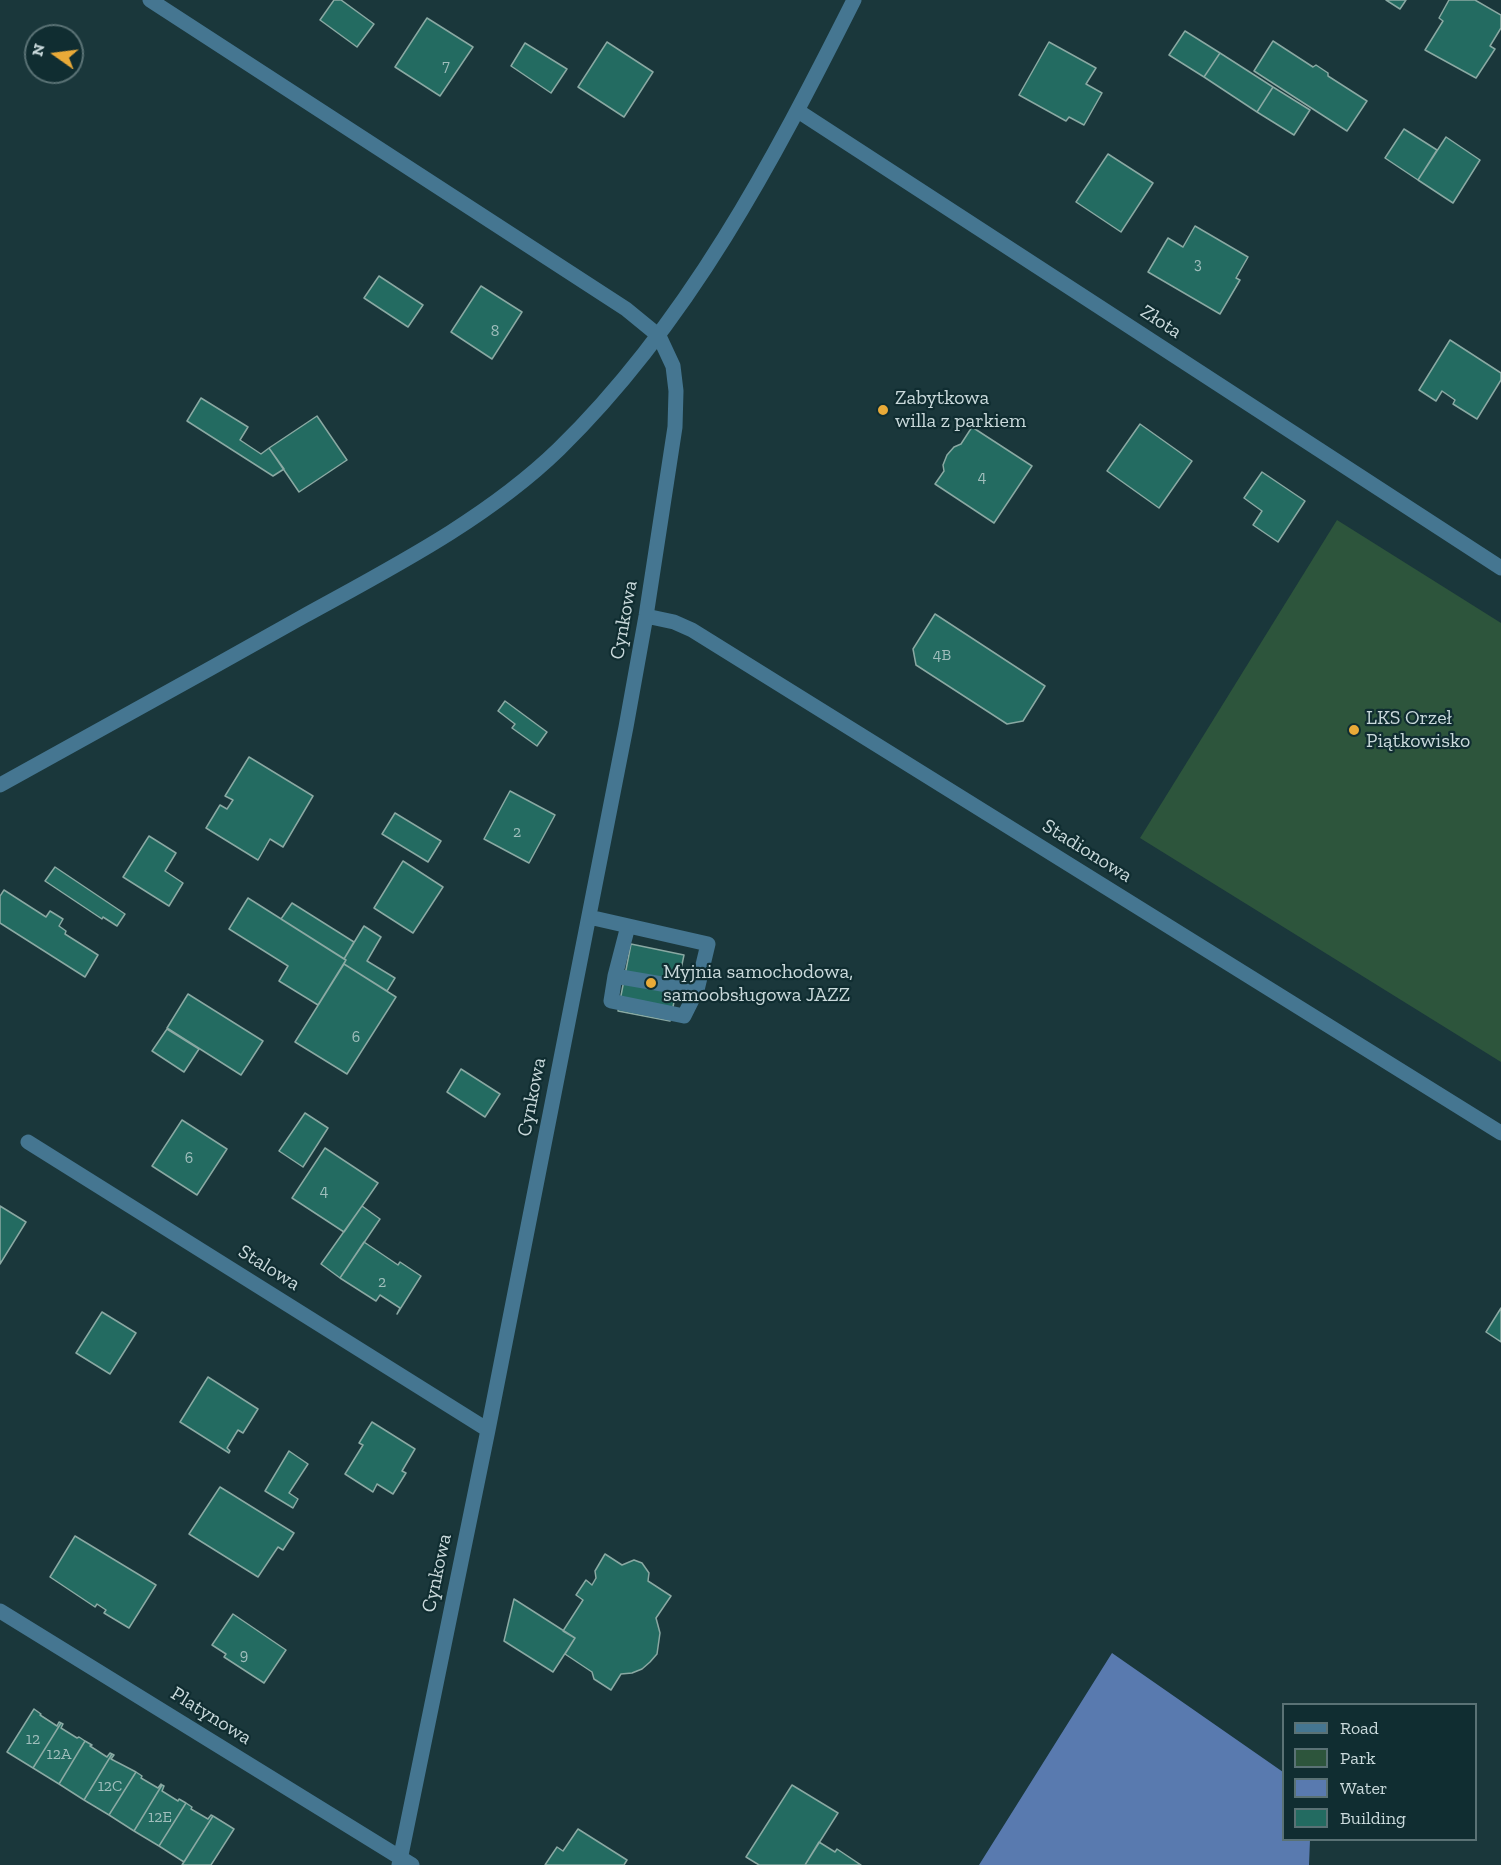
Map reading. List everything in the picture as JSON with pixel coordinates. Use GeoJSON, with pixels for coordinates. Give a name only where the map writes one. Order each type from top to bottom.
{"type":"FeatureCollection","features":[{"type":"Feature","properties":{"kind":"street"},"geometry":{"type":"LineString","coordinates":[[150,0],[618,303],[659,336]]}},
{"type":"Feature","properties":{"kind":"street"},"geometry":{"type":"LineString","coordinates":[[0,785],[382,573],[496,501],[557,450],[597,409],[659,336],[692,290],[798,111],[854,0]]}},
{"type":"Feature","properties":{"kind":"street","name":"Złota"},"geometry":{"type":"LineString","coordinates":[[798,111],[1501,568]]}},
{"type":"Feature","properties":{"kind":"street","name":"Cynkowa"},"geometry":{"type":"LineString","coordinates":[[404,1863],[646,616],[675,427],[676,391],[673,366],[659,336]]}},
{"type":"Feature","properties":{"kind":"street","name":"Stadionowa"},"geometry":{"type":"LineString","coordinates":[[646,616],[674,622],[692,630],[1501,1133]]}},
{"type":"Feature","properties":{"kind":"street"},"geometry":{"type":"LineString","coordinates":[[589,917],[708,944],[697,990],[684,1016],[611,1001],[628,926]]}},
{"type":"Feature","properties":{"kind":"street"},"geometry":{"type":"LineString","coordinates":[[615,976],[697,990]]}},
{"type":"Feature","properties":{"kind":"street","name":"Stalowa"},"geometry":{"type":"LineString","coordinates":[[28,1142],[488,1430]]}},
{"type":"Feature","properties":{"kind":"street","name":"Platynowa"},"geometry":{"type":"LineString","coordinates":[[0,1611],[404,1863]]}},
{"type":"Feature","properties":{"kind":"green space","name":"LKS Orzeł Piątkowisko"},"geometry":{"type":"Polygon","coordinates":[[[1337,520],[1501,623],[1501,1062],[1140,838],[1337,520]]]}},
{"type":"Feature","properties":{"kind":"water"},"geometry":{"type":"Polygon","coordinates":[[[1112,1653],[1282,1771],[1282,1841],[1310,1841],[1309,1865],[979,1865],[1112,1653]]]}},
{"type":"Feature","properties":{"kind":"building"},"geometry":{"type":"Polygon","coordinates":[[[334,0],[341,0],[374,24],[357,47],[320,20],[334,0]]]}},
{"type":"Feature","properties":{"kind":"building"},"geometry":{"type":"Polygon","coordinates":[[[1386,0],[1406,0],[1400,9],[1386,0]]]}},
{"type":"Feature","properties":{"kind":"building"},"geometry":{"type":"Polygon","coordinates":[[[1449,0],[1475,0],[1501,15],[1501,28],[1490,46],[1495,49],[1476,78],[1425,50],[1443,21],[1439,18],[1449,0]]]}},
{"type":"Feature","properties":{"kind":"building"},"geometry":{"type":"Polygon","coordinates":[[[427,18],[473,47],[440,96],[395,67],[427,18]]]}},
{"type":"Feature","properties":{"kind":"building"},"geometry":{"type":"Polygon","coordinates":[[[1185,31],[1220,53],[1204,77],[1169,55],[1185,31]]]}},
{"type":"Feature","properties":{"kind":"building"},"geometry":{"type":"Polygon","coordinates":[[[1273,41],[1313,67],[1316,65],[1328,73],[1328,76],[1367,101],[1347,131],[1254,71],[1273,41]]]}},
{"type":"Feature","properties":{"kind":"building"},"geometry":{"type":"Polygon","coordinates":[[[607,42],[653,72],[624,117],[578,87],[607,42]]]}},
{"type":"Feature","properties":{"kind":"building"},"geometry":{"type":"Polygon","coordinates":[[[1049,42],[1096,68],[1086,84],[1102,93],[1084,125],[1069,117],[1066,121],[1019,95],[1049,42]]]}},
{"type":"Feature","properties":{"kind":"building"},"geometry":{"type":"Polygon","coordinates":[[[525,43],[567,69],[551,93],[511,66],[525,43]]]}},
{"type":"Feature","properties":{"kind":"building"},"geometry":{"type":"Polygon","coordinates":[[[1220,53],[1273,87],[1257,112],[1204,77],[1220,53]]]}},
{"type":"Feature","properties":{"kind":"building"},"geometry":{"type":"Polygon","coordinates":[[[1273,87],[1310,110],[1294,135],[1257,112],[1273,87]]]}},
{"type":"Feature","properties":{"kind":"building"},"geometry":{"type":"Polygon","coordinates":[[[1404,129],[1437,150],[1418,180],[1385,158],[1404,129]]]}},
{"type":"Feature","properties":{"kind":"building"},"geometry":{"type":"Polygon","coordinates":[[[1446,137],[1480,160],[1453,203],[1418,180],[1446,137]]]}},
{"type":"Feature","properties":{"kind":"building"},"geometry":{"type":"Polygon","coordinates":[[[1108,154],[1153,183],[1121,232],[1076,202],[1108,154]]]}},
{"type":"Feature","properties":{"kind":"building"},"geometry":{"type":"Polygon","coordinates":[[[1195,226],[1248,257],[1236,278],[1240,280],[1220,314],[1148,272],[1168,238],[1183,247],[1195,226]]]}},
{"type":"Feature","properties":{"kind":"building"},"geometry":{"type":"Polygon","coordinates":[[[379,276],[423,305],[408,327],[364,298],[379,276]]]}},
{"type":"Feature","properties":{"kind":"building"},"geometry":{"type":"Polygon","coordinates":[[[481,286],[522,312],[492,359],[451,332],[481,286]]]}},
{"type":"Feature","properties":{"kind":"building"},"geometry":{"type":"Polygon","coordinates":[[[1450,340],[1501,373],[1501,380],[1477,419],[1453,404],[1455,400],[1442,391],[1436,401],[1419,390],[1450,340]]]}},
{"type":"Feature","properties":{"kind":"building"},"geometry":{"type":"Polygon","coordinates":[[[201,398],[248,427],[240,440],[261,454],[269,448],[284,469],[273,476],[187,421],[201,398]]]}},
{"type":"Feature","properties":{"kind":"building"},"geometry":{"type":"Polygon","coordinates":[[[317,416],[347,460],[299,492],[269,448],[317,416]]]}},
{"type":"Feature","properties":{"kind":"building"},"geometry":{"type":"Polygon","coordinates":[[[1140,424],[1192,461],[1159,508],[1107,471],[1140,424]]]}},
{"type":"Feature","properties":{"kind":"building"},"geometry":{"type":"Polygon","coordinates":[[[972,427],[1032,466],[994,523],[935,484],[944,471],[943,465],[947,455],[954,447],[961,444],[972,427]]]}},
{"type":"Feature","properties":{"kind":"building"},"geometry":{"type":"Polygon","coordinates":[[[1262,472],[1305,501],[1278,542],[1253,525],[1262,511],[1244,498],[1262,472]]]}},
{"type":"Feature","properties":{"kind":"building"},"geometry":{"type":"Polygon","coordinates":[[[935,614],[1045,686],[1023,721],[1007,724],[916,665],[913,649],[935,614]]]}},
{"type":"Feature","properties":{"kind":"building"},"geometry":{"type":"Polygon","coordinates":[[[505,701],[547,732],[537,746],[512,728],[515,724],[498,711],[505,701]]]}},
{"type":"Feature","properties":{"kind":"building"},"geometry":{"type":"Polygon","coordinates":[[[249,757],[313,796],[283,847],[270,839],[258,860],[206,828],[220,805],[227,809],[233,800],[225,796],[249,757]]]}},
{"type":"Feature","properties":{"kind":"building"},"geometry":{"type":"Polygon","coordinates":[[[510,791],[555,815],[529,863],[484,839],[510,791]]]}},
{"type":"Feature","properties":{"kind":"building"},"geometry":{"type":"Polygon","coordinates":[[[395,813],[441,841],[428,862],[382,834],[395,813]]]}},
{"type":"Feature","properties":{"kind":"building"},"geometry":{"type":"Polygon","coordinates":[[[149,836],[176,853],[165,871],[183,883],[169,906],[123,877],[149,836]]]}},
{"type":"Feature","properties":{"kind":"building"},"geometry":{"type":"Polygon","coordinates":[[[403,861],[443,887],[413,933],[374,908],[403,861]]]}},
{"type":"Feature","properties":{"kind":"building"},"geometry":{"type":"Polygon","coordinates":[[[55,867],[125,914],[117,926],[103,917],[102,919],[45,881],[55,867]]]}},
{"type":"Feature","properties":{"kind":"building"},"geometry":{"type":"Polygon","coordinates":[[[4,890],[46,917],[50,911],[63,919],[59,926],[66,931],[65,934],[98,955],[85,977],[0,923],[0,896],[4,890]]]}},
{"type":"Feature","properties":{"kind":"building"},"geometry":{"type":"Polygon","coordinates":[[[248,898],[346,960],[318,1005],[279,981],[288,966],[229,929],[248,898]]]}},
{"type":"Feature","properties":{"kind":"building"},"geometry":{"type":"Polygon","coordinates":[[[292,903],[354,942],[344,959],[281,919],[292,903]]]}},
{"type":"Feature","properties":{"kind":"building"},"geometry":{"type":"Polygon","coordinates":[[[364,926],[381,937],[367,961],[395,978],[387,991],[344,964],[346,960],[344,959],[364,926]]]}},
{"type":"Feature","properties":{"kind":"building","name":"Myjnia samochodowa, samoobsługowa JAZZ"},"geometry":{"type":"Polygon","coordinates":[[[631,944],[684,955],[670,1021],[618,1011],[631,944]]]}},
{"type":"Feature","properties":{"kind":"building"},"geometry":{"type":"Polygon","coordinates":[[[344,964],[396,997],[347,1074],[295,1042],[344,964]]]}},
{"type":"Feature","properties":{"kind":"building"},"geometry":{"type":"Polygon","coordinates":[[[188,994],[263,1041],[241,1075],[167,1028],[188,994]]]}},
{"type":"Feature","properties":{"kind":"building"},"geometry":{"type":"Polygon","coordinates":[[[167,1029],[199,1049],[184,1072],[152,1051],[167,1029]]]}},
{"type":"Feature","properties":{"kind":"building"},"geometry":{"type":"Polygon","coordinates":[[[461,1069],[500,1094],[485,1117],[447,1092],[461,1069]]]}},
{"type":"Feature","properties":{"kind":"building"},"geometry":{"type":"Polygon","coordinates":[[[305,1113],[328,1128],[303,1167],[279,1151],[305,1113]]]}},
{"type":"Feature","properties":{"kind":"building"},"geometry":{"type":"Polygon","coordinates":[[[182,1120],[227,1149],[197,1195],[152,1166],[182,1120]]]}},
{"type":"Feature","properties":{"kind":"building"},"geometry":{"type":"Polygon","coordinates":[[[325,1148],[378,1183],[344,1232],[292,1198],[325,1148]]]}},
{"type":"Feature","properties":{"kind":"building"},"geometry":{"type":"Polygon","coordinates":[[[0,1206],[26,1222],[0,1264],[0,1206]]]}},
{"type":"Feature","properties":{"kind":"building"},"geometry":{"type":"Polygon","coordinates":[[[362,1206],[380,1219],[340,1278],[321,1264],[362,1206]]]}},
{"type":"Feature","properties":{"kind":"building"},"geometry":{"type":"Polygon","coordinates":[[[364,1242],[398,1265],[400,1262],[421,1276],[397,1314],[400,1308],[380,1295],[376,1301],[340,1278],[364,1242]]]}},
{"type":"Feature","properties":{"kind":"building"},"geometry":{"type":"Polygon","coordinates":[[[1501,1308],[1501,1342],[1486,1332],[1501,1308]]]}},
{"type":"Feature","properties":{"kind":"building"},"geometry":{"type":"Polygon","coordinates":[[[102,1312],[136,1333],[110,1374],[76,1353],[102,1312]]]}},
{"type":"Feature","properties":{"kind":"building"},"geometry":{"type":"Polygon","coordinates":[[[208,1377],[258,1409],[243,1433],[238,1430],[227,1448],[229,1453],[180,1422],[208,1377]]]}},
{"type":"Feature","properties":{"kind":"building"},"geometry":{"type":"Polygon","coordinates":[[[372,1422],[415,1449],[402,1471],[406,1473],[393,1494],[377,1484],[373,1492],[345,1474],[363,1445],[359,1443],[372,1422]]]}},
{"type":"Feature","properties":{"kind":"building"},"geometry":{"type":"Polygon","coordinates":[[[289,1451],[308,1464],[289,1493],[298,1499],[293,1508],[265,1491],[289,1451]]]}},
{"type":"Feature","properties":{"kind":"building"},"geometry":{"type":"Polygon","coordinates":[[[220,1487],[294,1533],[283,1550],[278,1547],[258,1577],[189,1534],[220,1487]]]}},
{"type":"Feature","properties":{"kind":"building"},"geometry":{"type":"Polygon","coordinates":[[[75,1536],[156,1585],[129,1628],[104,1613],[106,1610],[97,1604],[95,1607],[50,1577],[75,1536]]]}},
{"type":"Feature","properties":{"kind":"building"},"geometry":{"type":"Polygon","coordinates":[[[605,1554],[622,1565],[634,1560],[642,1563],[649,1573],[648,1581],[671,1596],[656,1618],[660,1633],[657,1654],[642,1669],[621,1674],[611,1690],[594,1679],[592,1672],[565,1654],[575,1638],[563,1631],[583,1600],[576,1595],[586,1580],[592,1585],[596,1578],[595,1571],[605,1554]]]}},
{"type":"Feature","properties":{"kind":"building"},"geometry":{"type":"Polygon","coordinates":[[[514,1599],[575,1638],[553,1672],[504,1641],[514,1599]]]}},
{"type":"Feature","properties":{"kind":"building"},"geometry":{"type":"Polygon","coordinates":[[[233,1614],[286,1650],[264,1683],[224,1657],[226,1654],[212,1645],[233,1614]]]}},
{"type":"Feature","properties":{"kind":"building"},"geometry":{"type":"Polygon","coordinates":[[[34,1709],[57,1726],[59,1722],[61,1723],[33,1768],[7,1752],[34,1709]]]}},
{"type":"Feature","properties":{"kind":"building"},"geometry":{"type":"Polygon","coordinates":[[[61,1723],[63,1724],[61,1728],[85,1741],[59,1784],[33,1768],[61,1723]]]}},
{"type":"Feature","properties":{"kind":"building"},"geometry":{"type":"Polygon","coordinates":[[[85,1741],[107,1757],[110,1753],[112,1754],[84,1800],[59,1784],[85,1741]]]}},
{"type":"Feature","properties":{"kind":"building"},"geometry":{"type":"Polygon","coordinates":[[[112,1754],[114,1755],[111,1759],[136,1772],[109,1815],[84,1800],[112,1754]]]}},
{"type":"Feature","properties":{"kind":"building"},"geometry":{"type":"Polygon","coordinates":[[[136,1772],[142,1776],[141,1778],[158,1788],[162,1785],[134,1831],[109,1815],[136,1772]]]}},
{"type":"Feature","properties":{"kind":"building"},"geometry":{"type":"Polygon","coordinates":[[[162,1785],[164,1786],[162,1791],[186,1803],[159,1846],[134,1831],[162,1785]]]}},
{"type":"Feature","properties":{"kind":"building"},"geometry":{"type":"Polygon","coordinates":[[[792,1785],[838,1813],[805,1865],[759,1865],[746,1857],[792,1785]]]}},
{"type":"Feature","properties":{"kind":"building"},"geometry":{"type":"Polygon","coordinates":[[[186,1803],[192,1807],[191,1809],[208,1819],[211,1815],[213,1816],[184,1862],[159,1846],[186,1803]]]}},
{"type":"Feature","properties":{"kind":"building"},"geometry":{"type":"Polygon","coordinates":[[[213,1816],[234,1829],[211,1865],[182,1865],[213,1816]]]}},
{"type":"Feature","properties":{"kind":"building"},"geometry":{"type":"Polygon","coordinates":[[[578,1829],[627,1860],[624,1865],[545,1865],[557,1847],[563,1851],[578,1829]]]}},
{"type":"Feature","properties":{"kind":"building"},"geometry":{"type":"Polygon","coordinates":[[[819,1842],[835,1852],[837,1849],[861,1865],[805,1865],[819,1842]]]}},
{"type":"Feature","properties":{"kind":"place","name":"Zabytkowa willa z parkiem"},"geometry":{"type":"Point","coordinates":[883,410]}},
{"type":"Feature","properties":{"kind":"place","name":"LKS Orzeł Piątkowisko"},"geometry":{"type":"Point","coordinates":[1354,730]}},
{"type":"Feature","properties":{"kind":"place","name":"Myjnia samochodowa, samoobsługowa JAZZ"},"geometry":{"type":"Point","coordinates":[651,983]}}]}
